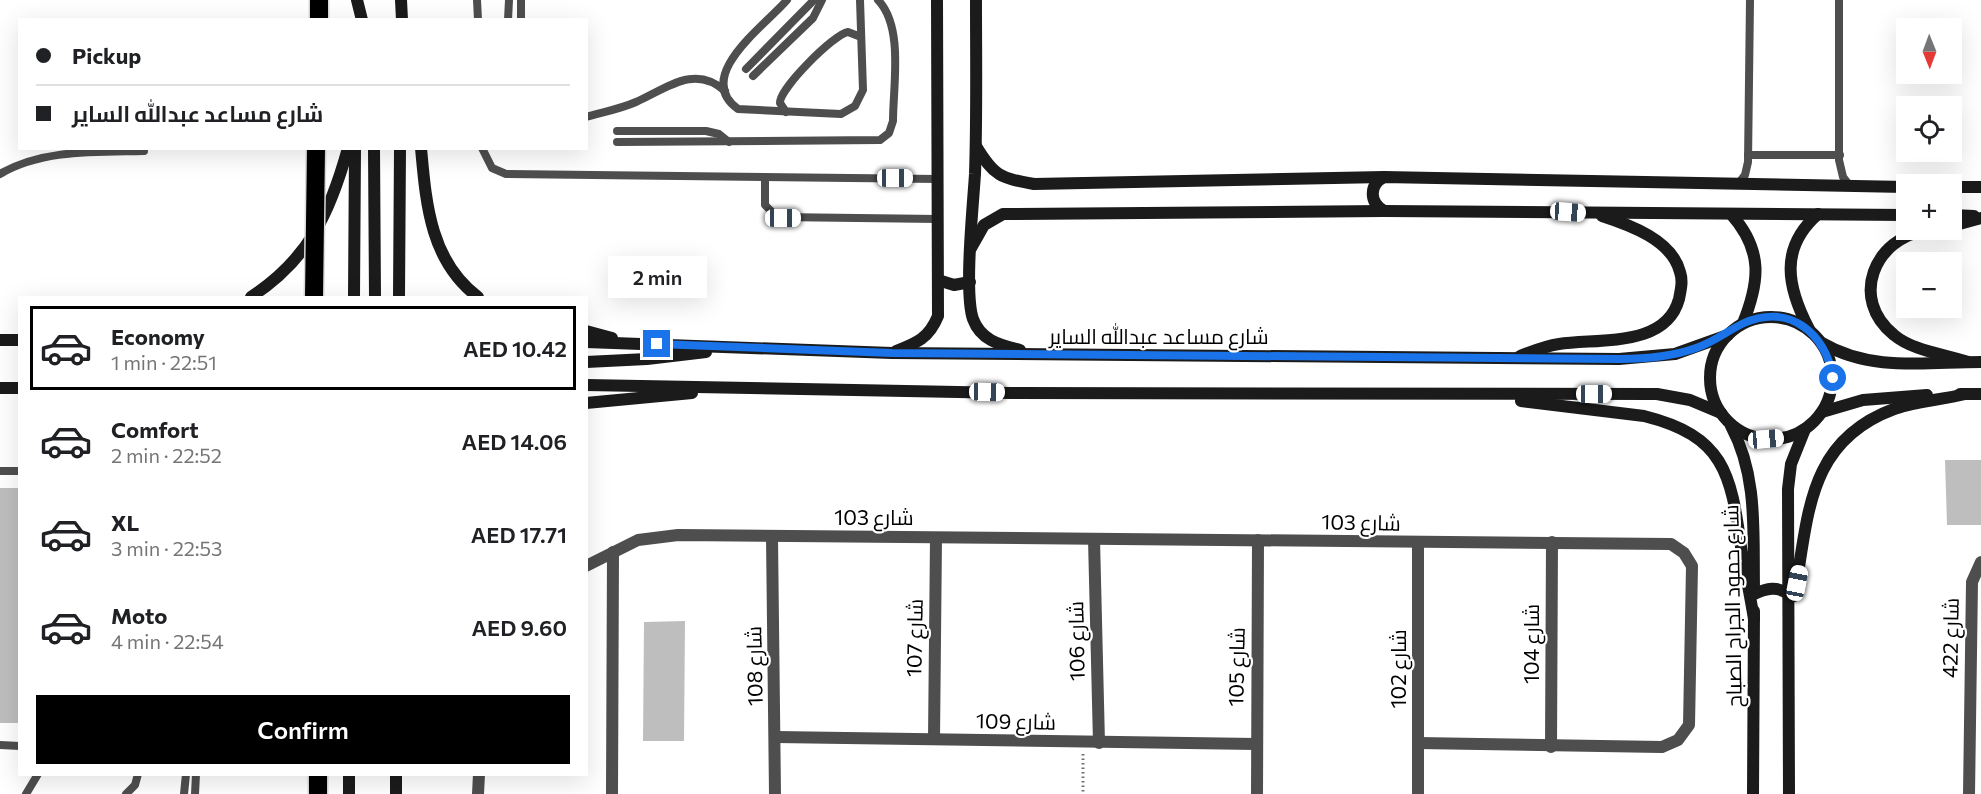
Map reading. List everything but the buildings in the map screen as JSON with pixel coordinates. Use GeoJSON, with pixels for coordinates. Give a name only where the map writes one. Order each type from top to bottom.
{"type":"FeatureCollection","features":[{"type":"Feature","properties":{"kind":"highway"},"geometry":{"type":"LineString","coordinates":[[319,0],[319,18]]}},
{"type":"Feature","properties":{"kind":"highway"},"geometry":{"type":"LineString","coordinates":[[314,296],[316,150]]}},
{"type":"Feature","properties":{"kind":"highway"},"geometry":{"type":"LineString","coordinates":[[318,776],[318,794]]}},
{"type":"Feature","properties":{"kind":"street"},"geometry":{"type":"LineString","coordinates":[[356,0],[356,18]]}},
{"type":"Feature","properties":{"kind":"street"},"geometry":{"type":"LineString","coordinates":[[356,0],[361,18]]}},
{"type":"Feature","properties":{"kind":"street"},"geometry":{"type":"LineString","coordinates":[[401,0],[402,18]]}},
{"type":"Feature","properties":{"kind":"street"},"geometry":{"type":"LineString","coordinates":[[892,353],[920,342],[931,333],[938,316],[937,0]]}},
{"type":"Feature","properties":{"kind":"street"},"geometry":{"type":"LineString","coordinates":[[976,0],[976,146],[970,282],[973,319],[983,335],[996,344],[1042,355]]}},
{"type":"Feature","properties":{"kind":"street"},"geometry":{"type":"LineString","coordinates":[[976,146],[990,169],[1002,178],[1034,184],[1384,177],[1896,187]]}},
{"type":"Feature","properties":{"kind":"street"},"geometry":{"type":"LineString","coordinates":[[252,296],[290,266],[310,242],[326,216],[347,150]]}},
{"type":"Feature","properties":{"kind":"street"},"geometry":{"type":"LineString","coordinates":[[354,150],[354,296]]}},
{"type":"Feature","properties":{"kind":"street"},"geometry":{"type":"LineString","coordinates":[[374,150],[375,296]]}},
{"type":"Feature","properties":{"kind":"street"},"geometry":{"type":"LineString","coordinates":[[399,296],[400,150]]}},
{"type":"Feature","properties":{"kind":"street"},"geometry":{"type":"LineString","coordinates":[[421,150],[427,209],[435,237],[448,265],[466,288],[477,296]]}},
{"type":"Feature","properties":{"kind":"street"},"geometry":{"type":"LineString","coordinates":[[1384,177],[1376,184],[1372,194],[1376,204],[1384,211]]}},
{"type":"Feature","properties":{"kind":"street"},"geometry":{"type":"LineString","coordinates":[[1962,187],[1981,187]]}},
{"type":"Feature","properties":{"kind":"street"},"geometry":{"type":"LineString","coordinates":[[971,248],[984,225],[1003,214],[1384,211],[1896,215]]}},
{"type":"Feature","properties":{"kind":"street"},"geometry":{"type":"LineString","coordinates":[[1514,359],[1558,344],[1650,332],[1666,322],[1677,305],[1682,279],[1678,263],[1669,250],[1638,229],[1604,217],[1568,212]]}},
{"type":"Feature","properties":{"kind":"street"},"geometry":{"type":"LineString","coordinates":[[1731,214],[1750,241],[1755,257],[1754,290],[1743,323]]}},
{"type":"Feature","properties":{"kind":"street"},"geometry":{"type":"LineString","coordinates":[[1809,329],[1792,283],[1791,254],[1797,238],[1818,214]]}},
{"type":"Feature","properties":{"kind":"street"},"geometry":{"type":"LineString","coordinates":[[1962,216],[1981,217]]}},
{"type":"Feature","properties":{"kind":"street"},"geometry":{"type":"LineString","coordinates":[[1962,222],[1981,217]]}},
{"type":"Feature","properties":{"kind":"street"},"geometry":{"type":"LineString","coordinates":[[1897,240],[1879,260],[1871,283],[1874,307],[1879,319],[1896,337],[1907,343],[1968,362]]}},
{"type":"Feature","properties":{"kind":"street"},"geometry":{"type":"LineString","coordinates":[[938,280],[954,285],[970,282]]}},
{"type":"Feature","properties":{"kind":"street"},"geometry":{"type":"LineString","coordinates":[[588,385],[720,389],[1478,395],[1657,394],[1690,399],[1725,418],[1746,434],[1766,439],[1786,438],[1805,429],[1822,412],[1830,396],[1833,378],[1830,360],[1822,343],[1809,329],[1794,321],[1777,317],[1760,318],[1743,323],[1728,334],[1717,348],[1711,364],[1711,389],[1725,418]]}},
{"type":"Feature","properties":{"kind":"street"},"geometry":{"type":"LineString","coordinates":[[588,332],[634,343]]}},
{"type":"Feature","properties":{"kind":"street","name":"شارع مساعد عبدالله الساير"},"geometry":{"type":"LineString","coordinates":[[588,342],[892,353],[1514,359],[1657,357],[1694,349],[1728,334]]}},
{"type":"Feature","properties":{"kind":"street"},"geometry":{"type":"LineString","coordinates":[[0,340],[18,340]]}},
{"type":"Feature","properties":{"kind":"street"},"geometry":{"type":"LineString","coordinates":[[1822,343],[1852,357],[1876,363],[1981,362]]}},
{"type":"Feature","properties":{"kind":"street"},"geometry":{"type":"LineString","coordinates":[[588,362],[676,357],[728,348]]}},
{"type":"Feature","properties":{"kind":"street"},"geometry":{"type":"LineString","coordinates":[[0,388],[18,388]]}},
{"type":"Feature","properties":{"kind":"street"},"geometry":{"type":"LineString","coordinates":[[588,403],[720,389]]}},
{"type":"Feature","properties":{"kind":"street"},"geometry":{"type":"LineString","coordinates":[[1789,618],[1811,495],[1836,450],[1862,426],[1885,413],[1906,405],[1965,394]]}},
{"type":"Feature","properties":{"kind":"street"},"geometry":{"type":"LineString","coordinates":[[1822,412],[1884,397],[1981,394]]}},
{"type":"Feature","properties":{"kind":"street"},"geometry":{"type":"LineString","coordinates":[[1478,395],[1644,416],[1664,421],[1698,438],[1722,465],[1731,482],[1754,619]]}},
{"type":"Feature","properties":{"kind":"street","name":"شارع حمود الجراح الصباح"},"geometry":{"type":"LineString","coordinates":[[1725,418],[1741,446],[1751,485],[1754,594],[1753,794]]}},
{"type":"Feature","properties":{"kind":"street"},"geometry":{"type":"LineString","coordinates":[[1789,794],[1789,476],[1795,452],[1805,429]]}},
{"type":"Feature","properties":{"kind":"street","name":"شارع 103"},"geometry":{"type":"LineString","coordinates":[[588,565],[638,540],[678,535],[1671,544],[1684,553],[1692,566],[1689,725],[1678,740],[1662,747],[1551,747],[1418,743]]}},
{"type":"Feature","properties":{"kind":"street","name":"شارع 108"},"geometry":{"type":"LineString","coordinates":[[772,537],[775,794]]}},
{"type":"Feature","properties":{"kind":"street","name":"شارع 107"},"geometry":{"type":"LineString","coordinates":[[934,739],[936,538]]}},
{"type":"Feature","properties":{"kind":"street","name":"شارع 106"},"geometry":{"type":"LineString","coordinates":[[1094,539],[1099,743]]}},
{"type":"Feature","properties":{"kind":"street","name":"شارع 105"},"geometry":{"type":"LineString","coordinates":[[1257,794],[1258,540]]}},
{"type":"Feature","properties":{"kind":"street","name":"شارع 104"},"geometry":{"type":"LineString","coordinates":[[1551,747],[1552,542]]}},
{"type":"Feature","properties":{"kind":"street","name":"شارع 102"},"geometry":{"type":"LineString","coordinates":[[1418,543],[1418,794]]}},
{"type":"Feature","properties":{"kind":"street"},"geometry":{"type":"LineString","coordinates":[[612,794],[613,552]]}},
{"type":"Feature","properties":{"kind":"street","name":"شارع 422"},"geometry":{"type":"LineString","coordinates":[[1969,794],[1975,717],[1972,582],[1981,562]]}},
{"type":"Feature","properties":{"kind":"street"},"geometry":{"type":"LineString","coordinates":[[1754,594],[1766,588],[1781,589],[1789,594]]}},
{"type":"Feature","properties":{"kind":"street","name":"شارع 109"},"geometry":{"type":"LineString","coordinates":[[776,738],[1256,744]]}},
{"type":"Feature","properties":{"kind":"street"},"geometry":{"type":"LineString","coordinates":[[349,776],[349,794]]}},
{"type":"Feature","properties":{"kind":"street"},"geometry":{"type":"LineString","coordinates":[[396,776],[396,794]]}},
{"type":"Feature","properties":{"kind":"street"},"geometry":{"type":"LineString","coordinates":[[478,794],[479,776]]}},
{"type":"Feature","properties":{"kind":"lane"},"geometry":{"type":"LineString","coordinates":[[477,0],[478,18]]}},
{"type":"Feature","properties":{"kind":"lane"},"geometry":{"type":"LineString","coordinates":[[508,0],[508,18]]}},
{"type":"Feature","properties":{"kind":"lane"},"geometry":{"type":"LineString","coordinates":[[521,0],[521,18]]}},
{"type":"Feature","properties":{"kind":"lane"},"geometry":{"type":"LineString","coordinates":[[787,0],[733,56],[725,76],[725,91],[730,102],[738,109],[841,114],[855,106],[863,90],[860,0]]}},
{"type":"Feature","properties":{"kind":"lane"},"geometry":{"type":"LineString","coordinates":[[746,69],[814,0]]}},
{"type":"Feature","properties":{"kind":"lane"},"geometry":{"type":"LineString","coordinates":[[753,76],[813,18],[822,0]]}},
{"type":"Feature","properties":{"kind":"lane"},"geometry":{"type":"LineString","coordinates":[[617,142],[868,142],[884,137],[893,121],[894,33],[889,14],[878,0]]}},
{"type":"Feature","properties":{"kind":"lane"},"geometry":{"type":"LineString","coordinates":[[1737,185],[1745,175],[1748,155],[1750,0]]}},
{"type":"Feature","properties":{"kind":"lane"},"geometry":{"type":"LineString","coordinates":[[1839,0],[1841,172],[1850,186]]}},
{"type":"Feature","properties":{"kind":"lane"},"geometry":{"type":"LineString","coordinates":[[786,112],[780,103],[783,90],[835,38],[848,32],[861,37]]}},
{"type":"Feature","properties":{"kind":"lane"},"geometry":{"type":"LineString","coordinates":[[588,116],[634,103],[685,79],[711,81],[725,91]]}},
{"type":"Feature","properties":{"kind":"lane"},"geometry":{"type":"LineString","coordinates":[[617,131],[706,131],[719,134],[730,142]]}},
{"type":"Feature","properties":{"kind":"lane"},"geometry":{"type":"LineString","coordinates":[[483,150],[492,168],[506,174],[938,179]]}},
{"type":"Feature","properties":{"kind":"lane"},"geometry":{"type":"LineString","coordinates":[[0,174],[34,160],[67,154],[144,151]]}},
{"type":"Feature","properties":{"kind":"lane"},"geometry":{"type":"LineString","coordinates":[[1748,155],[1840,155]]}},
{"type":"Feature","properties":{"kind":"lane"},"geometry":{"type":"LineString","coordinates":[[765,177],[765,205],[777,217],[938,219]]}},
{"type":"Feature","properties":{"kind":"lane"},"geometry":{"type":"LineString","coordinates":[[0,471],[18,471]]}},
{"type":"Feature","properties":{"kind":"lane"},"geometry":{"type":"LineString","coordinates":[[0,745],[18,746]]}},
{"type":"Feature","properties":{"kind":"lane"},"geometry":{"type":"LineString","coordinates":[[26,794],[37,776]]}},
{"type":"Feature","properties":{"kind":"lane"},"geometry":{"type":"LineString","coordinates":[[126,794],[135,785],[139,776]]}},
{"type":"Feature","properties":{"kind":"lane"},"geometry":{"type":"LineString","coordinates":[[184,794],[186,776]]}},
{"type":"Feature","properties":{"kind":"lane"},"geometry":{"type":"LineString","coordinates":[[195,794],[196,776]]}},
{"type":"Feature","properties":{"kind":"path"},"geometry":{"type":"LineString","coordinates":[[1083,743],[1083,794]]}},
{"type":"Feature","properties":{"kind":"route"},"geometry":{"type":"LineString","coordinates":[[657,344],[892,353],[1619,359],[1657,357],[1694,349],[1728,334],[1743,323],[1760,318],[1777,317],[1794,321],[1809,329],[1822,343],[1830,360],[1833,378]]}}]}
